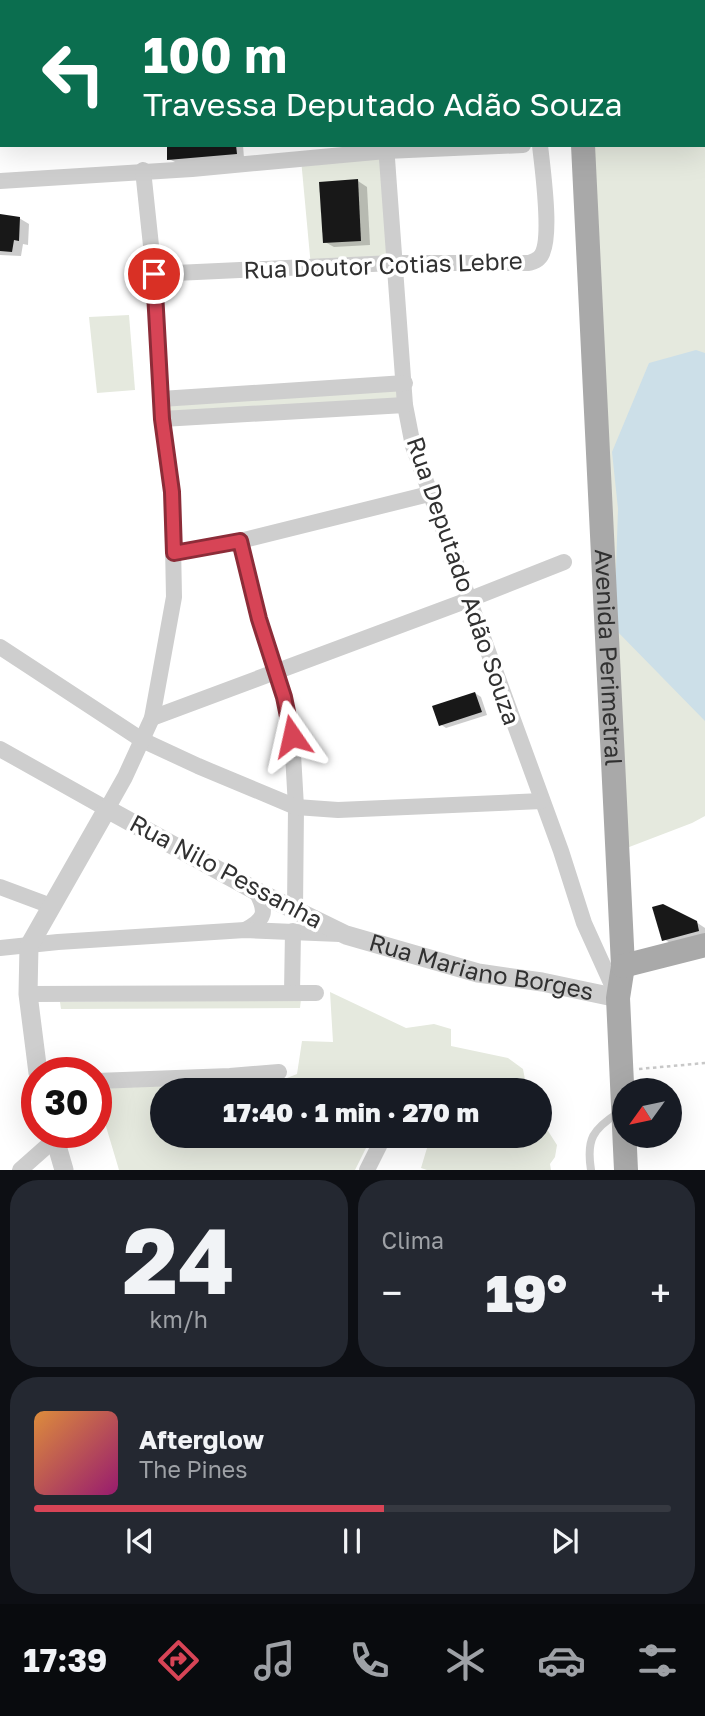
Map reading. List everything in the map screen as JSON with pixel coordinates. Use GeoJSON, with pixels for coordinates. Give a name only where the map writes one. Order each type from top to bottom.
{"type":"FeatureCollection","features":[{"type":"Feature","properties":{"kind":"main road","name":"Avenida Perimetral"},"geometry":{"type":"LineString","coordinates":[[583,147],[623,966],[618,999],[622,1078]]}},
{"type":"Feature","properties":{"kind":"main road","name":"Rua Mariano Borges"},"geometry":{"type":"LineString","coordinates":[[623,966],[698,944]]}},
{"type":"Feature","properties":{"kind":"main road","name":"Avenida Perimetral"},"geometry":{"type":"LineString","coordinates":[[625,1148],[626,1170]]}},
{"type":"Feature","properties":{"kind":"street"},"geometry":{"type":"LineString","coordinates":[[0,181],[191,169],[386,148],[432,147]]}},
{"type":"Feature","properties":{"kind":"street","name":"Rua Doutor Cotias Lebre"},"geometry":{"type":"LineString","coordinates":[[154,274],[393,263],[529,263],[539,258],[544,250],[547,218],[540,147]]}},
{"type":"Feature","properties":{"kind":"street","name":"Rua Deputado Adão Souza"},"geometry":{"type":"LineString","coordinates":[[386,148],[405,405],[413,446],[584,923],[618,999]]}},
{"type":"Feature","properties":{"kind":"street"},"geometry":{"type":"LineString","coordinates":[[36,1057],[28,994],[29,946],[107,809],[152,718],[174,597],[172,492],[162,419],[154,274],[143,170]]}},
{"type":"Feature","properties":{"kind":"street"},"geometry":{"type":"LineString","coordinates":[[161,399],[405,383]]}},
{"type":"Feature","properties":{"kind":"street"},"geometry":{"type":"LineString","coordinates":[[162,419],[405,405]]}},
{"type":"Feature","properties":{"kind":"street"},"geometry":{"type":"LineString","coordinates":[[174,553],[240,541],[429,494]]}},
{"type":"Feature","properties":{"kind":"street"},"geometry":{"type":"LineString","coordinates":[[240,541],[292,736],[296,807],[295,909]]}},
{"type":"Feature","properties":{"kind":"street"},"geometry":{"type":"LineString","coordinates":[[152,718],[564,562]]}},
{"type":"Feature","properties":{"kind":"street"},"geometry":{"type":"LineString","coordinates":[[0,647],[142,740],[296,807],[338,810],[542,801]]}},
{"type":"Feature","properties":{"kind":"street"},"geometry":{"type":"LineString","coordinates":[[0,749],[107,809]]}},
{"type":"Feature","properties":{"kind":"street","name":"Rua Nilo Pessanha"},"geometry":{"type":"LineString","coordinates":[[107,809],[256,891],[346,935]]}},
{"type":"Feature","properties":{"kind":"street"},"geometry":{"type":"LineString","coordinates":[[0,887],[51,906]]}},
{"type":"Feature","properties":{"kind":"street"},"geometry":{"type":"LineString","coordinates":[[245,930],[259,922],[263,915],[263,904],[256,891]]}},
{"type":"Feature","properties":{"kind":"street"},"geometry":{"type":"LineString","coordinates":[[0,948],[245,930],[346,935]]}},
{"type":"Feature","properties":{"kind":"street"},"geometry":{"type":"LineString","coordinates":[[292,993],[293,931]]}},
{"type":"Feature","properties":{"kind":"street","name":"Rua Mariano Borges"},"geometry":{"type":"LineString","coordinates":[[346,935],[478,973],[542,982],[618,999]]}},
{"type":"Feature","properties":{"kind":"street"},"geometry":{"type":"LineString","coordinates":[[28,994],[316,993]]}},
{"type":"Feature","properties":{"kind":"street"},"geometry":{"type":"LineString","coordinates":[[112,1080],[279,1072]]}},
{"type":"Feature","properties":{"kind":"street"},"geometry":{"type":"LineString","coordinates":[[20,1170],[42,1148]]}},
{"type":"Feature","properties":{"kind":"street"},"geometry":{"type":"LineString","coordinates":[[58,1148],[64,1170]]}},
{"type":"Feature","properties":{"kind":"street"},"geometry":{"type":"LineString","coordinates":[[367,1170],[378,1148]]}},
{"type":"Feature","properties":{"kind":"lane"},"geometry":{"type":"LineString","coordinates":[[591,1170],[588,1152],[594,1132],[612,1117]]}},
{"type":"Feature","properties":{"kind":"path"},"geometry":{"type":"LineString","coordinates":[[622,1070],[705,1063]]}},
{"type":"Feature","properties":{"kind":"shaded area"},"geometry":{"type":"Polygon","coordinates":[[[594,147],[705,147],[705,816],[624,849],[594,147]]]}},
{"type":"Feature","properties":{"kind":"shaded area"},"geometry":{"type":"Polygon","coordinates":[[[386,151],[393,263],[311,267],[301,159],[386,151]]]}},
{"type":"Feature","properties":{"kind":"shaded area"},"geometry":{"type":"Polygon","coordinates":[[[129,315],[135,390],[97,393],[89,317],[129,315]]]}},
{"type":"Feature","properties":{"kind":"shaded area"},"geometry":{"type":"Polygon","coordinates":[[[696,350],[705,353],[705,721],[614,628],[618,509],[612,452],[649,363],[696,350]]]}},
{"type":"Feature","properties":{"kind":"shaded area"},"geometry":{"type":"Polygon","coordinates":[[[405,383],[405,405],[162,419],[161,399],[405,383]]]}},
{"type":"Feature","properties":{"kind":"shaded area"},"geometry":{"type":"Polygon","coordinates":[[[330,992],[406,1028],[434,1024],[451,1029],[451,1046],[508,1058],[523,1069],[525,1078],[287,1078],[297,1074],[302,1041],[333,1042],[330,992]]]}},
{"type":"Feature","properties":{"kind":"shaded area"},"geometry":{"type":"Polygon","coordinates":[[[301,999],[300,1008],[61,1009],[60,1002],[301,999]]]}},
{"type":"Feature","properties":{"kind":"shaded area"},"geometry":{"type":"Polygon","coordinates":[[[150,1083],[150,1148],[366,1148],[355,1170],[119,1170],[112,1147],[112,1084],[150,1083]]]}},
{"type":"Feature","properties":{"kind":"shaded area"},"geometry":{"type":"Polygon","coordinates":[[[552,1137],[557,1145],[555,1157],[550,1164],[551,1170],[421,1168],[427,1148],[552,1148],[552,1137]]]}},
{"type":"Feature","properties":{"kind":"building"},"geometry":{"type":"Polygon","coordinates":[[[167,147],[236,147],[237,154],[167,160],[167,147]]]}},
{"type":"Feature","properties":{"kind":"building"},"geometry":{"type":"Polygon","coordinates":[[[358,179],[361,241],[323,243],[319,182],[358,179]]]}},
{"type":"Feature","properties":{"kind":"building"},"geometry":{"type":"Polygon","coordinates":[[[0,214],[20,217],[19,241],[14,240],[12,252],[0,251],[0,214]]]}},
{"type":"Feature","properties":{"kind":"building"},"geometry":{"type":"Polygon","coordinates":[[[475,692],[482,712],[439,726],[432,706],[475,692]]]}},
{"type":"Feature","properties":{"kind":"building"},"geometry":{"type":"Polygon","coordinates":[[[663,904],[697,921],[699,931],[662,941],[652,907],[663,904]]]}},
{"type":"Feature","properties":{"kind":"route"},"geometry":{"type":"LineString","coordinates":[[154,274],[162,419],[172,492],[174,553],[240,541],[259,619],[284,697],[292,736]]}}]}
